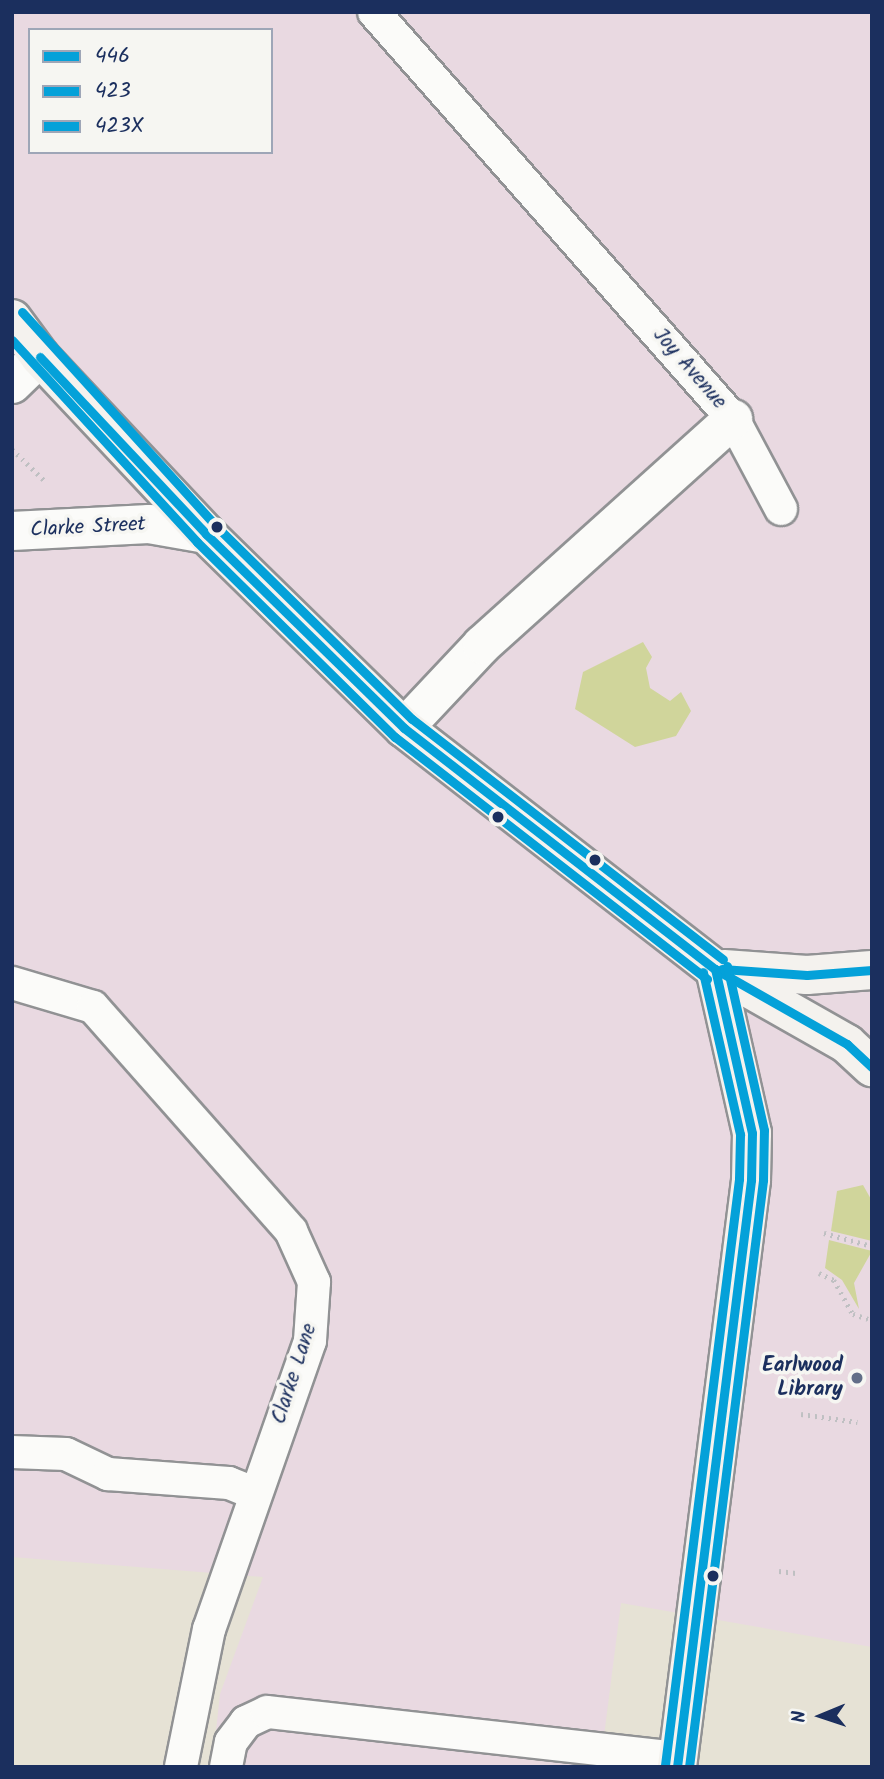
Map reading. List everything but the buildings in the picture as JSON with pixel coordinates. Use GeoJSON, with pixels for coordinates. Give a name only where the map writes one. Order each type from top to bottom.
{"type":"FeatureCollection","features":[{"type":"Feature","properties":{"kind":"main road"},"geometry":{"type":"LineString","coordinates":[[12,319],[40,357],[206,534],[404,728],[715,969],[847,1044],[872,1067]]}},
{"type":"Feature","properties":{"kind":"main road"},"geometry":{"type":"LineString","coordinates":[[715,969],[807,975],[872,970]]}},
{"type":"Feature","properties":{"kind":"main road"},"geometry":{"type":"LineString","coordinates":[[677,1762],[751,1180],[745,1094],[715,969]]}},
{"type":"Feature","properties":{"kind":"street"},"geometry":{"type":"LineString","coordinates":[[12,384],[40,357]]}},
{"type":"Feature","properties":{"kind":"street","name":"Joy Avenue"},"geometry":{"type":"LineString","coordinates":[[404,728],[482,645],[733,419]]}},
{"type":"Feature","properties":{"kind":"street","name":"Clarke Street"},"geometry":{"type":"LineString","coordinates":[[12,531],[149,524],[206,534]]}},
{"type":"Feature","properties":{"kind":"lane","name":"Joy Avenue"},"geometry":{"type":"LineString","coordinates":[[374,12],[733,419]]}},
{"type":"Feature","properties":{"kind":"lane"},"geometry":{"type":"LineString","coordinates":[[733,419],[781,509]]}},
{"type":"Feature","properties":{"kind":"lane","name":"Clarke Lane"},"geometry":{"type":"LineString","coordinates":[[12,982],[93,1007],[304,1253],[314,1282],[314,1321],[254,1493],[191,1696],[181,1767]]}},
{"type":"Feature","properties":{"kind":"lane"},"geometry":{"type":"LineString","coordinates":[[12,1452],[66,1454],[108,1474],[229,1483],[254,1493]]}},
{"type":"Feature","properties":{"kind":"lane"},"geometry":{"type":"LineString","coordinates":[[226,1767],[231,1742],[246,1723],[267,1712],[677,1762]]}},
{"type":"Feature","properties":{"kind":"path"},"geometry":{"type":"LineString","coordinates":[[824,1233],[872,1246]]}},
{"type":"Feature","properties":{"kind":"path"},"geometry":{"type":"LineString","coordinates":[[819,1273],[834,1280],[853,1314],[868,1319]]}},
{"type":"Feature","properties":{"kind":"path"},"geometry":{"type":"LineString","coordinates":[[801,1414],[857,1422]]}},
{"type":"Feature","properties":{"kind":"path"},"geometry":{"type":"LineString","coordinates":[[779,1571],[796,1573]]}},
{"type":"Feature","properties":{"kind":"shaded area"},"geometry":{"type":"Polygon","coordinates":[[[12,12],[872,12],[872,1647],[621,1603],[600,1767],[212,1767],[220,1694],[263,1577],[12,1557],[12,12]]]}},
{"type":"Feature","properties":{"kind":"green space"},"geometry":{"type":"Polygon","coordinates":[[[643,642],[652,657],[646,668],[650,688],[670,701],[681,692],[691,711],[676,736],[635,747],[575,709],[583,672],[643,642]]]}},
{"type":"Feature","properties":{"kind":"green space"},"geometry":{"type":"Polygon","coordinates":[[[863,1185],[872,1201],[872,1241],[831,1231],[837,1191],[863,1185]]]}},
{"type":"Feature","properties":{"kind":"green space"},"geometry":{"type":"Polygon","coordinates":[[[829,1240],[872,1251],[854,1283],[859,1309],[842,1280],[825,1268],[829,1240]]]}},
{"type":"Feature","properties":{"kind":"transit line","name":"423X"},"geometry":{"type":"LineString","coordinates":[[22,312],[215,525],[412,719],[723,959]]}},
{"type":"Feature","properties":{"kind":"transit line","name":"423"},"geometry":{"type":"LineString","coordinates":[[12,340],[197,542],[395,737],[707,979]]}},
{"type":"Feature","properties":{"kind":"transit line","name":"446"},"geometry":{"type":"LineString","coordinates":[[40,357],[206,534],[404,728],[715,969],[847,1044],[872,1067]]}},
{"type":"Feature","properties":{"kind":"transit line","name":"423"},"geometry":{"type":"LineString","coordinates":[[689,1767],[763,1180],[764,1130],[727,966]]}},
{"type":"Feature","properties":{"kind":"transit line","name":"446"},"geometry":{"type":"LineString","coordinates":[[677,1767],[751,1180],[752,1133],[715,969]]}},
{"type":"Feature","properties":{"kind":"transit line","name":"446"},"geometry":{"type":"LineString","coordinates":[[722,969],[807,975],[872,970]]}},
{"type":"Feature","properties":{"kind":"transit line","name":"423X"},"geometry":{"type":"LineString","coordinates":[[665,1765],[739,1179],[740,1134],[703,972]]}},
{"type":"Feature","properties":{"kind":"place","name":"Earlwood Library"},"geometry":{"type":"Point","coordinates":[857,1378]}}]}
